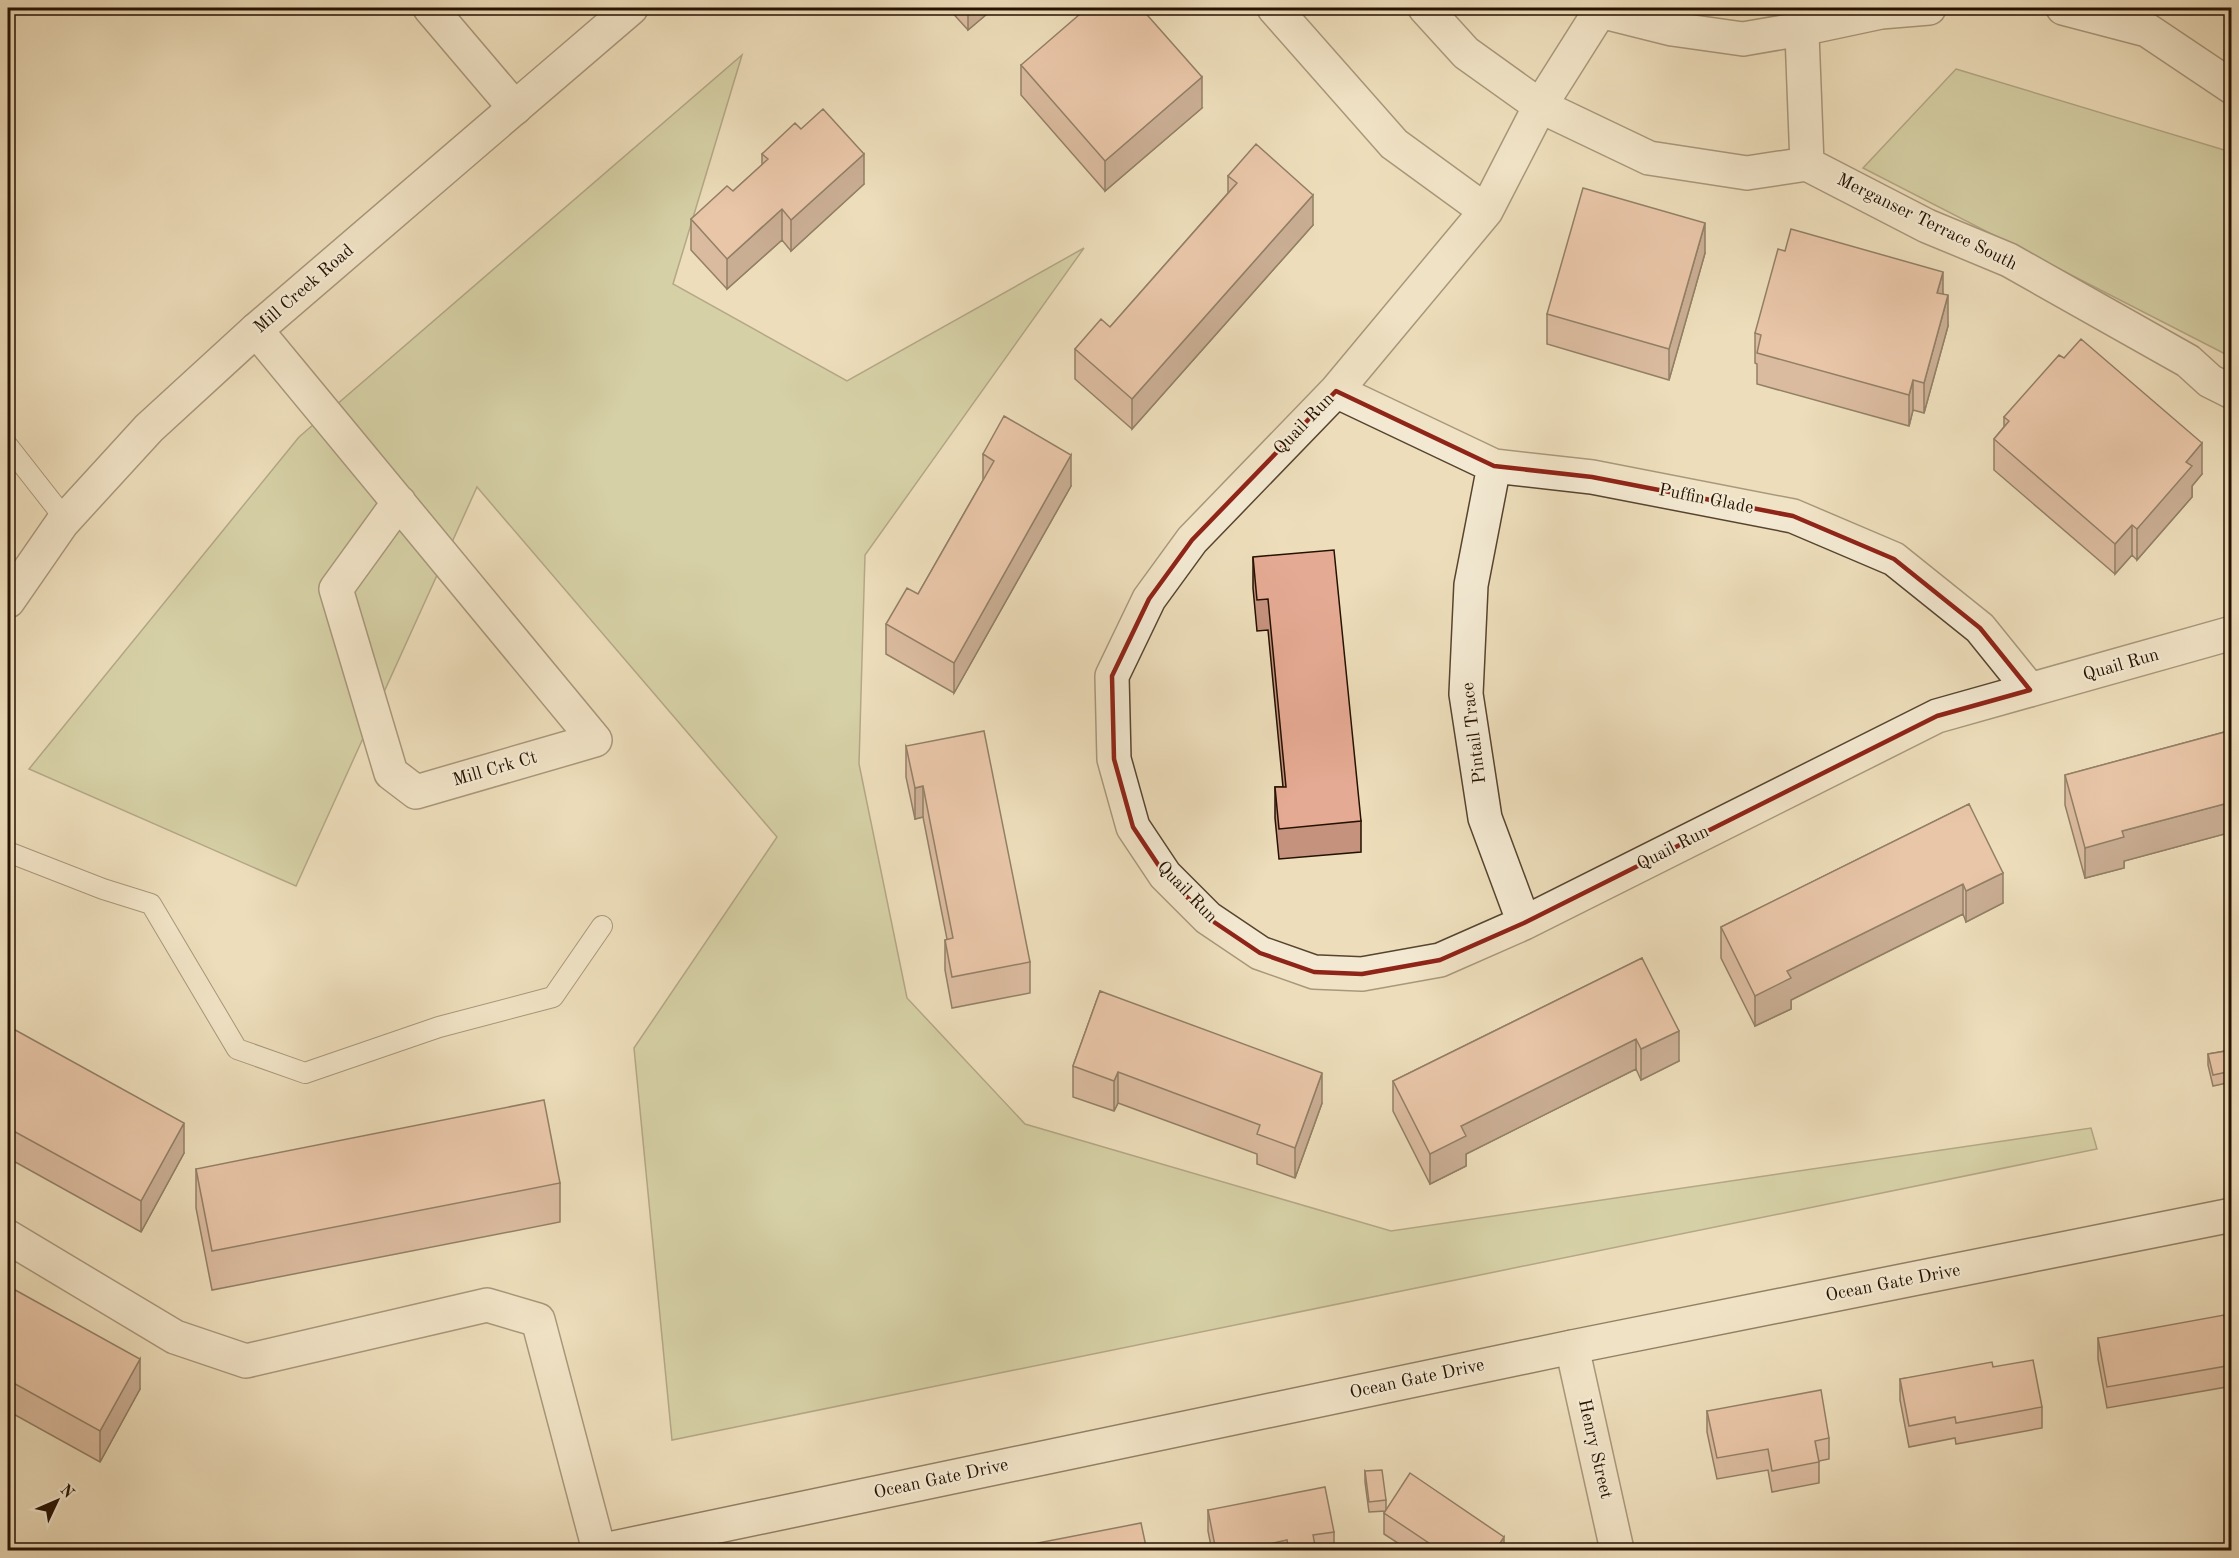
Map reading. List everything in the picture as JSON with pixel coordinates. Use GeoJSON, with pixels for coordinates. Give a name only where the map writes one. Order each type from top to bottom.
{"type":"FeatureCollection","features":[{"type":"Feature","properties":{"kind":"street"},"geometry":{"type":"LineString","coordinates":[[430,8],[515,108]]}},
{"type":"Feature","properties":{"kind":"street","name":"Mill Creek Road"},"geometry":{"type":"LineString","coordinates":[[8,600],[66,520],[149,428],[256,330],[631,8]]}},
{"type":"Feature","properties":{"kind":"street"},"geometry":{"type":"LineString","coordinates":[[1274,8],[1394,144],[1486,211]]}},
{"type":"Feature","properties":{"kind":"street"},"geometry":{"type":"LineString","coordinates":[[1425,8],[1466,53],[1540,106],[1649,158],[1748,173],[1807,164],[1801,18]]}},
{"type":"Feature","properties":{"kind":"street"},"geometry":{"type":"LineString","coordinates":[[1597,9],[1672,29],[1743,39],[1801,18],[1929,8]]}},
{"type":"Feature","properties":{"kind":"street"},"geometry":{"type":"LineString","coordinates":[[2063,8],[2147,30],[2232,87]]}},
{"type":"Feature","properties":{"kind":"street","name":"Quail Run"},"geometry":{"type":"LineString","coordinates":[[1597,9],[1540,106],[1486,211],[1336,391],[1192,540],[1149,599],[1112,676],[1114,759],[1133,827],[1165,875],[1209,918],[1260,953],[1314,972],[1362,975],[1440,960],[1524,923],[1937,716],[2232,633]]}},
{"type":"Feature","properties":{"kind":"street","name":"Merganser Terrace South"},"geometry":{"type":"LineString","coordinates":[[1807,164],[1928,226],[2009,260],[2187,361],[2210,381],[2232,392]]}},
{"type":"Feature","properties":{"kind":"street","name":"Mill Crk Ct"},"geometry":{"type":"LineString","coordinates":[[256,330],[399,502],[595,740],[416,792],[391,773],[336,589],[399,502]]}},
{"type":"Feature","properties":{"kind":"street","name":"Puffin Glade"},"geometry":{"type":"LineString","coordinates":[[1336,391],[1494,466],[1592,477],[1793,516],[1894,559],[1980,628],[2030,690]]}},
{"type":"Feature","properties":{"kind":"street","name":"Pintail Trace"},"geometry":{"type":"LineString","coordinates":[[1494,466],[1471,585],[1466,694],[1485,818],[1524,923]]}},
{"type":"Feature","properties":{"kind":"street","name":"Ocean Gate Drive"},"geometry":{"type":"LineString","coordinates":[[604,1551],[1572,1347],[2232,1215]]}},
{"type":"Feature","properties":{"kind":"street"},"geometry":{"type":"LineString","coordinates":[[8,1237],[175,1337],[246,1361],[487,1305],[538,1320],[599,1551]]}},
{"type":"Feature","properties":{"kind":"street","name":"Henry Street"},"geometry":{"type":"LineString","coordinates":[[1572,1347],[1617,1551]]}},
{"type":"Feature","properties":{"kind":"lane"},"geometry":{"type":"LineString","coordinates":[[8,446],[66,520]]}},
{"type":"Feature","properties":{"kind":"lane"},"geometry":{"type":"LineString","coordinates":[[8,852],[103,889],[151,904],[237,1049],[305,1073],[439,1027],[553,997],[602,926]]}},
{"type":"Feature","properties":{"kind":"highlighted area"},"geometry":{"type":"Polygon","coordinates":[[[1336,391],[1494,466],[1592,477],[1793,516],[1894,559],[1980,628],[2030,690],[1937,716],[1524,923],[1440,960],[1362,974],[1314,972],[1260,953],[1208,918],[1165,875],[1133,827],[1114,759],[1112,676],[1149,599],[1192,540],[1336,391]]]}},
{"type":"Feature","properties":{"kind":"green space"},"geometry":{"type":"Polygon","coordinates":[[[742,55],[673,284],[847,381],[1084,248],[865,555],[859,764],[907,998],[1025,1124],[1391,1231],[2091,1128],[2097,1149],[672,1440],[634,1048],[777,837],[477,487],[296,886],[29,769],[299,437],[742,55]]]}},
{"type":"Feature","properties":{"kind":"green space"},"geometry":{"type":"Polygon","coordinates":[[[1956,69],[2231,152],[2231,357],[1863,168],[1956,69]]]}},
{"type":"Feature","properties":{"kind":"building"},"geometry":{"type":"Polygon","coordinates":[[[1087,8],[1141,8],[1202,77],[1105,161],[1021,65],[1087,8]]]}},
{"type":"Feature","properties":{"kind":"building"},"geometry":{"type":"Polygon","coordinates":[[[823,109],[864,154],[791,220],[782,209],[727,259],[691,219],[727,186],[733,191],[768,159],[762,154],[795,123],[801,129],[823,109]]]}},
{"type":"Feature","properties":{"kind":"building"},"geometry":{"type":"Polygon","coordinates":[[[1256,144],[1313,195],[1132,399],[1075,349],[1101,319],[1110,327],[1237,183],[1228,176],[1256,144]]]}},
{"type":"Feature","properties":{"kind":"building"},"geometry":{"type":"Polygon","coordinates":[[[1583,188],[1705,223],[1669,349],[1547,314],[1583,188]]]}},
{"type":"Feature","properties":{"kind":"building"},"geometry":{"type":"Polygon","coordinates":[[[1791,229],[1943,272],[1937,293],[1948,295],[1924,383],[1913,380],[1909,395],[1757,353],[1761,335],[1755,333],[1778,249],[1785,251],[1791,229]]]}},
{"type":"Feature","properties":{"kind":"building"},"geometry":{"type":"Polygon","coordinates":[[[2081,339],[2202,443],[2186,462],[2192,466],[2137,529],[2132,525],[2115,544],[1994,439],[2009,421],[2004,417],[2059,355],[2064,358],[2081,339]]]}},
{"type":"Feature","properties":{"kind":"building"},"geometry":{"type":"Polygon","coordinates":[[[1004,416],[1071,455],[954,663],[886,624],[907,588],[918,594],[994,461],[983,454],[1004,416]]]}},
{"type":"Feature","properties":{"kind":"building"},"geometry":{"type":"Polygon","coordinates":[[[1334,550],[1361,821],[1279,829],[1275,787],[1286,787],[1268,599],[1257,600],[1253,557],[1334,550]]]}},
{"type":"Feature","properties":{"kind":"building"},"geometry":{"type":"Polygon","coordinates":[[[2232,730],[2232,802],[2122,831],[2124,837],[2085,848],[2065,775],[2232,730]]]}},
{"type":"Feature","properties":{"kind":"building"},"geometry":{"type":"Polygon","coordinates":[[[984,731],[1030,962],[952,977],[945,940],[953,938],[923,786],[915,788],[906,746],[984,731]]]}},
{"type":"Feature","properties":{"kind":"building"},"geometry":{"type":"Polygon","coordinates":[[[1969,804],[2003,873],[1966,891],[1963,884],[1787,971],[1791,978],[1755,996],[1721,927],[1969,804]]]}},
{"type":"Feature","properties":{"kind":"building"},"geometry":{"type":"Polygon","coordinates":[[[1642,958],[1679,1031],[1641,1049],[1636,1039],[1461,1126],[1466,1136],[1430,1154],[1393,1081],[1642,958]]]}},
{"type":"Feature","properties":{"kind":"building"},"geometry":{"type":"Polygon","coordinates":[[[1100,991],[1322,1073],[1295,1148],[1257,1134],[1260,1125],[1118,1072],[1114,1081],[1073,1066],[1100,991]]]}},
{"type":"Feature","properties":{"kind":"building"},"geometry":{"type":"Polygon","coordinates":[[[8,1026],[184,1123],[141,1201],[8,1128],[8,1026]]]}},
{"type":"Feature","properties":{"kind":"building"},"geometry":{"type":"Polygon","coordinates":[[[2232,1050],[2232,1071],[2213,1075],[2208,1054],[2232,1050]]]}},
{"type":"Feature","properties":{"kind":"building"},"geometry":{"type":"Polygon","coordinates":[[[544,1100],[560,1183],[212,1251],[196,1169],[544,1100]]]}},
{"type":"Feature","properties":{"kind":"building"},"geometry":{"type":"Polygon","coordinates":[[[8,1286],[140,1359],[100,1431],[8,1380],[8,1286]]]}},
{"type":"Feature","properties":{"kind":"building"},"geometry":{"type":"Polygon","coordinates":[[[2224,1315],[2232,1365],[2107,1387],[2098,1338],[2224,1315]]]}},
{"type":"Feature","properties":{"kind":"building"},"geometry":{"type":"Polygon","coordinates":[[[2033,1360],[2042,1407],[1956,1423],[1955,1417],[1909,1426],[1900,1379],[1992,1362],[1993,1367],[2033,1360]]]}},
{"type":"Feature","properties":{"kind":"building"},"geometry":{"type":"Polygon","coordinates":[[[1821,1390],[1829,1438],[1815,1441],[1819,1462],[1772,1471],[1768,1449],[1717,1458],[1707,1411],[1821,1390]]]}},
{"type":"Feature","properties":{"kind":"building"},"geometry":{"type":"Polygon","coordinates":[[[1382,1470],[1386,1500],[1369,1502],[1365,1471],[1382,1470]]]}},
{"type":"Feature","properties":{"kind":"building"},"geometry":{"type":"Polygon","coordinates":[[[1410,1473],[1504,1537],[1495,1551],[1441,1551],[1384,1513],[1410,1473]]]}},
{"type":"Feature","properties":{"kind":"building"},"geometry":{"type":"Polygon","coordinates":[[[1325,1487],[1334,1532],[1313,1535],[1316,1551],[1289,1551],[1287,1540],[1236,1551],[1216,1551],[1208,1510],[1325,1487]]]}},
{"type":"Feature","properties":{"kind":"building"},"geometry":{"type":"Polygon","coordinates":[[[1141,1523],[1147,1551],[1002,1551],[1002,1550],[1141,1523]]]}}]}
